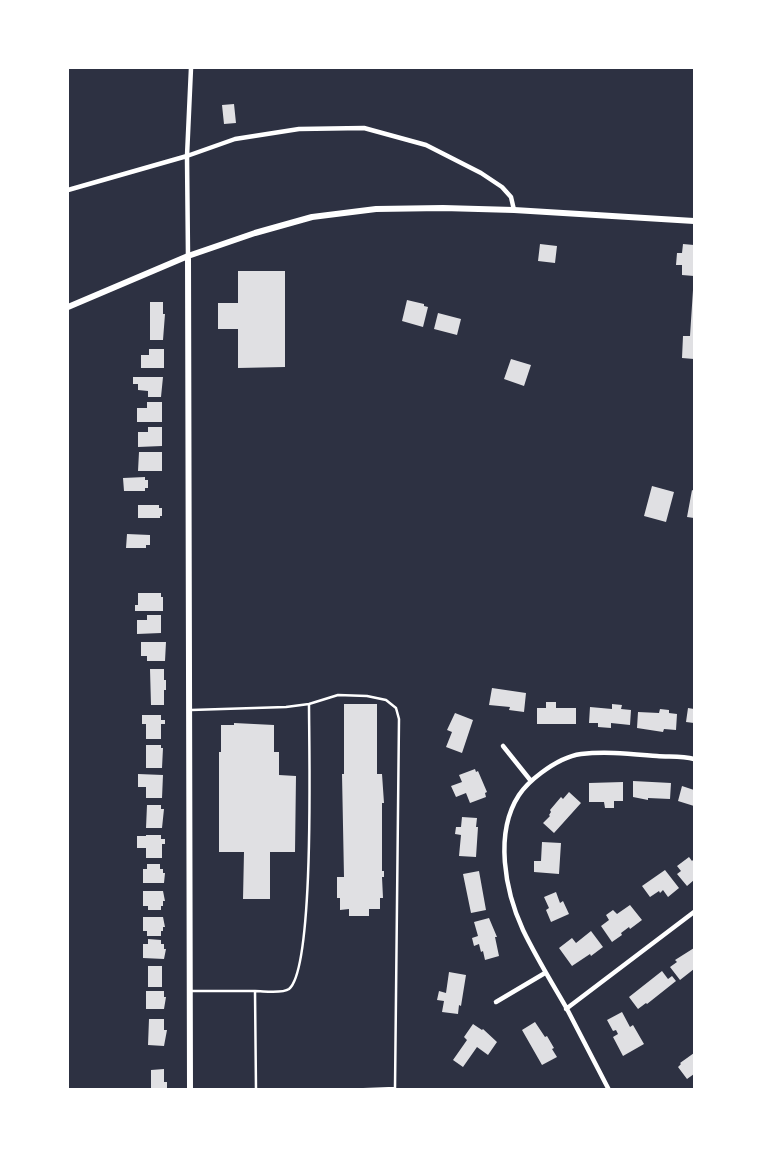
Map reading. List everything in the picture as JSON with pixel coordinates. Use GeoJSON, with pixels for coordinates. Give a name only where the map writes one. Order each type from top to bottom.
{"type":"FeatureCollection","features":[{"type":"Feature","properties":{"kind":"main road"},"geometry":{"type":"LineString","coordinates":[[68,307],[188,256],[254,233],[312,217],[376,210],[443,208],[514,210],[694,222]]}},
{"type":"Feature","properties":{"kind":"main road"},"geometry":{"type":"LineString","coordinates":[[188,256],[190,1090]]}},
{"type":"Feature","properties":{"kind":"street"},"geometry":{"type":"LineString","coordinates":[[188,256],[187,156],[191,68]]}},
{"type":"Feature","properties":{"kind":"street"},"geometry":{"type":"LineString","coordinates":[[68,190],[187,156],[236,139],[299,129],[364,128],[426,145],[481,173],[502,187],[511,197],[514,210]]}},
{"type":"Feature","properties":{"kind":"street"},"geometry":{"type":"LineString","coordinates":[[503,746],[531,781]]}},
{"type":"Feature","properties":{"kind":"street"},"geometry":{"type":"LineString","coordinates":[[610,1090],[545,973],[515,907],[509,885],[506,860],[505,837],[510,812],[519,795],[531,781],[565,758],[581,754],[625,754],[694,759]]}},
{"type":"Feature","properties":{"kind":"street"},"geometry":{"type":"LineString","coordinates":[[566,1009],[694,912]]}},
{"type":"Feature","properties":{"kind":"street"},"geometry":{"type":"LineString","coordinates":[[496,1002],[545,973]]}},
{"type":"Feature","properties":{"kind":"lane"},"geometry":{"type":"LineString","coordinates":[[189,710],[286,707],[309,704],[338,695],[367,696],[386,700],[396,708],[399,718],[395,1088],[344,1090]]}},
{"type":"Feature","properties":{"kind":"lane"},"geometry":{"type":"LineString","coordinates":[[190,990],[285,991],[290,988],[297,978],[301,961],[309,868],[309,704]]}},
{"type":"Feature","properties":{"kind":"lane"},"geometry":{"type":"LineString","coordinates":[[255,990],[256,1090]]}},
{"type":"Feature","properties":{"kind":"building"},"geometry":{"type":"Polygon","coordinates":[[[234,104],[236,123],[224,124],[222,105],[234,104]]]}},
{"type":"Feature","properties":{"kind":"building"},"geometry":{"type":"Polygon","coordinates":[[[540,244],[557,246],[555,263],[538,261],[540,244]]]}},
{"type":"Feature","properties":{"kind":"building"},"geometry":{"type":"Polygon","coordinates":[[[683,244],[694,245],[694,276],[682,275],[682,265],[676,265],[677,253],[682,253],[683,244]]]}},
{"type":"Feature","properties":{"kind":"building"},"geometry":{"type":"Polygon","coordinates":[[[238,271],[285,271],[285,367],[238,368],[238,329],[218,329],[218,303],[238,303],[238,271]]]}},
{"type":"Feature","properties":{"kind":"building"},"geometry":{"type":"Polygon","coordinates":[[[693,290],[694,359],[682,358],[683,336],[690,336],[693,290]]]}},
{"type":"Feature","properties":{"kind":"building"},"geometry":{"type":"Polygon","coordinates":[[[407,300],[424,304],[424,306],[428,307],[423,327],[402,321],[407,300]]]}},
{"type":"Feature","properties":{"kind":"building"},"geometry":{"type":"Polygon","coordinates":[[[150,302],[163,302],[163,314],[165,314],[163,340],[150,340],[150,302]]]}},
{"type":"Feature","properties":{"kind":"building"},"geometry":{"type":"Polygon","coordinates":[[[438,313],[461,319],[457,335],[434,329],[438,313]]]}},
{"type":"Feature","properties":{"kind":"building"},"geometry":{"type":"Polygon","coordinates":[[[149,349],[164,349],[164,368],[141,368],[141,355],[149,355],[149,349]]]}},
{"type":"Feature","properties":{"kind":"building"},"geometry":{"type":"Polygon","coordinates":[[[511,359],[531,365],[524,386],[504,379],[511,359]]]}},
{"type":"Feature","properties":{"kind":"building"},"geometry":{"type":"Polygon","coordinates":[[[133,377],[163,377],[161,397],[148,397],[148,391],[138,390],[138,384],[133,384],[133,377]]]}},
{"type":"Feature","properties":{"kind":"building"},"geometry":{"type":"Polygon","coordinates":[[[147,402],[162,402],[162,422],[137,422],[137,408],[147,408],[147,402]]]}},
{"type":"Feature","properties":{"kind":"building"},"geometry":{"type":"Polygon","coordinates":[[[148,427],[162,427],[162,446],[138,447],[138,432],[148,432],[148,427]]]}},
{"type":"Feature","properties":{"kind":"building"},"geometry":{"type":"Polygon","coordinates":[[[139,452],[162,452],[162,471],[138,471],[139,452]]]}},
{"type":"Feature","properties":{"kind":"building"},"geometry":{"type":"Polygon","coordinates":[[[145,477],[145,480],[148,480],[148,488],[145,488],[145,491],[124,491],[123,478],[145,477]]]}},
{"type":"Feature","properties":{"kind":"building"},"geometry":{"type":"Polygon","coordinates":[[[652,486],[674,492],[666,522],[644,516],[652,486]]]}},
{"type":"Feature","properties":{"kind":"building"},"geometry":{"type":"Polygon","coordinates":[[[692,490],[694,491],[694,518],[687,517],[692,490]]]}},
{"type":"Feature","properties":{"kind":"building"},"geometry":{"type":"Polygon","coordinates":[[[138,505],[159,505],[159,508],[162,508],[162,516],[160,518],[138,518],[138,505]]]}},
{"type":"Feature","properties":{"kind":"building"},"geometry":{"type":"Polygon","coordinates":[[[127,534],[150,535],[150,545],[146,545],[146,548],[126,548],[127,534]]]}},
{"type":"Feature","properties":{"kind":"building"},"geometry":{"type":"Polygon","coordinates":[[[138,593],[161,593],[161,597],[163,597],[163,611],[135,611],[135,605],[138,605],[138,593]]]}},
{"type":"Feature","properties":{"kind":"building"},"geometry":{"type":"Polygon","coordinates":[[[147,615],[161,615],[161,633],[137,634],[137,620],[147,620],[147,615]]]}},
{"type":"Feature","properties":{"kind":"building"},"geometry":{"type":"Polygon","coordinates":[[[141,642],[166,642],[165,661],[147,661],[147,656],[141,656],[141,642]]]}},
{"type":"Feature","properties":{"kind":"building"},"geometry":{"type":"Polygon","coordinates":[[[150,669],[164,669],[166,690],[164,690],[164,705],[151,705],[150,669]]]}},
{"type":"Feature","properties":{"kind":"building"},"geometry":{"type":"Polygon","coordinates":[[[492,688],[526,693],[524,712],[509,710],[510,707],[489,705],[492,688]]]}},
{"type":"Feature","properties":{"kind":"building"},"geometry":{"type":"Polygon","coordinates":[[[546,702],[556,702],[556,708],[576,708],[576,724],[537,724],[537,708],[546,708],[546,702]]]}},
{"type":"Feature","properties":{"kind":"building"},"geometry":{"type":"Polygon","coordinates":[[[344,704],[377,704],[377,774],[382,774],[384,803],[382,803],[382,871],[384,871],[384,877],[382,877],[383,898],[380,898],[380,909],[369,909],[369,916],[349,916],[349,909],[340,910],[340,898],[337,898],[337,877],[344,877],[342,774],[344,774],[344,704]]]}},
{"type":"Feature","properties":{"kind":"building"},"geometry":{"type":"Polygon","coordinates":[[[612,704],[622,705],[621,709],[631,710],[630,725],[611,723],[611,728],[598,727],[598,723],[589,723],[590,707],[612,709],[612,704]]]}},
{"type":"Feature","properties":{"kind":"building"},"geometry":{"type":"Polygon","coordinates":[[[688,708],[694,709],[694,723],[686,722],[688,708]]]}},
{"type":"Feature","properties":{"kind":"building"},"geometry":{"type":"Polygon","coordinates":[[[660,709],[669,710],[669,713],[677,714],[676,730],[664,729],[663,732],[637,728],[638,712],[659,713],[660,709]]]}},
{"type":"Feature","properties":{"kind":"building"},"geometry":{"type":"Polygon","coordinates":[[[455,713],[473,720],[462,753],[446,747],[452,732],[447,730],[455,713]]]}},
{"type":"Feature","properties":{"kind":"building"},"geometry":{"type":"Polygon","coordinates":[[[142,715],[161,715],[161,720],[165,720],[165,724],[161,724],[161,739],[146,739],[146,724],[142,724],[142,715]]]}},
{"type":"Feature","properties":{"kind":"building"},"geometry":{"type":"Polygon","coordinates":[[[234,723],[274,725],[274,752],[279,752],[279,775],[296,776],[295,852],[270,852],[270,899],[243,899],[244,852],[219,852],[219,752],[221,752],[221,725],[234,725],[234,723]]]}},
{"type":"Feature","properties":{"kind":"building"},"geometry":{"type":"Polygon","coordinates":[[[146,745],[161,745],[161,748],[163,748],[162,768],[146,768],[146,745]]]}},
{"type":"Feature","properties":{"kind":"building"},"geometry":{"type":"Polygon","coordinates":[[[475,769],[476,772],[478,771],[487,792],[485,793],[486,797],[470,803],[466,793],[456,797],[451,786],[462,782],[459,775],[475,769]]]}},
{"type":"Feature","properties":{"kind":"building"},"geometry":{"type":"Polygon","coordinates":[[[138,774],[163,775],[162,798],[146,798],[146,787],[138,787],[138,774]]]}},
{"type":"Feature","properties":{"kind":"building"},"geometry":{"type":"Polygon","coordinates":[[[633,781],[671,783],[670,799],[648,798],[648,800],[633,797],[633,781]]]}},
{"type":"Feature","properties":{"kind":"building"},"geometry":{"type":"Polygon","coordinates":[[[623,782],[623,801],[614,801],[614,808],[605,808],[604,802],[589,802],[589,783],[623,782]]]}},
{"type":"Feature","properties":{"kind":"building"},"geometry":{"type":"Polygon","coordinates":[[[682,786],[694,790],[694,806],[678,801],[682,786]]]}},
{"type":"Feature","properties":{"kind":"building"},"geometry":{"type":"Polygon","coordinates":[[[569,792],[581,803],[554,833],[543,823],[550,816],[550,810],[561,797],[563,799],[569,792]]]}},
{"type":"Feature","properties":{"kind":"building"},"geometry":{"type":"Polygon","coordinates":[[[147,805],[161,805],[161,809],[164,809],[162,828],[146,828],[147,805]]]}},
{"type":"Feature","properties":{"kind":"building"},"geometry":{"type":"Polygon","coordinates":[[[462,817],[477,818],[476,857],[459,856],[461,835],[455,834],[456,827],[461,827],[462,817]]]}},
{"type":"Feature","properties":{"kind":"building"},"geometry":{"type":"Polygon","coordinates":[[[161,835],[161,839],[165,839],[165,844],[162,844],[162,858],[146,858],[146,848],[137,848],[137,836],[161,835]]]}},
{"type":"Feature","properties":{"kind":"building"},"geometry":{"type":"Polygon","coordinates":[[[542,842],[561,843],[559,874],[534,872],[534,861],[541,861],[542,842]]]}},
{"type":"Feature","properties":{"kind":"building"},"geometry":{"type":"Polygon","coordinates":[[[689,857],[692,861],[694,859],[694,880],[687,886],[677,874],[681,871],[677,866],[689,857]]]}},
{"type":"Feature","properties":{"kind":"building"},"geometry":{"type":"Polygon","coordinates":[[[147,864],[160,864],[160,869],[163,869],[163,873],[165,873],[164,883],[143,883],[143,869],[147,869],[147,864]]]}},
{"type":"Feature","properties":{"kind":"building"},"geometry":{"type":"Polygon","coordinates":[[[665,870],[679,888],[668,897],[663,890],[650,897],[642,886],[665,870]]]}},
{"type":"Feature","properties":{"kind":"building"},"geometry":{"type":"Polygon","coordinates":[[[479,871],[486,910],[471,913],[463,874],[479,871]]]}},
{"type":"Feature","properties":{"kind":"building"},"geometry":{"type":"Polygon","coordinates":[[[143,891],[163,891],[165,901],[163,901],[161,910],[148,910],[148,906],[143,906],[143,891]]]}},
{"type":"Feature","properties":{"kind":"building"},"geometry":{"type":"Polygon","coordinates":[[[556,892],[560,903],[563,901],[569,914],[551,922],[546,910],[549,908],[544,897],[556,892]]]}},
{"type":"Feature","properties":{"kind":"building"},"geometry":{"type":"Polygon","coordinates":[[[630,905],[642,920],[630,929],[629,927],[612,942],[601,926],[609,920],[606,915],[613,910],[617,914],[630,905]]]}},
{"type":"Feature","properties":{"kind":"building"},"geometry":{"type":"Polygon","coordinates":[[[143,917],[163,917],[165,927],[161,931],[161,936],[147,936],[147,931],[143,931],[143,917]]]}},
{"type":"Feature","properties":{"kind":"building"},"geometry":{"type":"Polygon","coordinates":[[[489,918],[497,937],[495,937],[499,956],[485,960],[479,944],[474,946],[472,938],[478,936],[474,922],[489,918]]]}},
{"type":"Feature","properties":{"kind":"building"},"geometry":{"type":"Polygon","coordinates":[[[591,931],[603,947],[572,966],[559,948],[572,938],[576,943],[591,931]]]}},
{"type":"Feature","properties":{"kind":"building"},"geometry":{"type":"Polygon","coordinates":[[[148,939],[161,940],[161,944],[164,944],[164,949],[166,949],[164,959],[143,958],[143,944],[148,944],[148,939]]]}},
{"type":"Feature","properties":{"kind":"building"},"geometry":{"type":"Polygon","coordinates":[[[694,948],[694,969],[680,980],[670,967],[677,962],[675,960],[694,948]]]}},
{"type":"Feature","properties":{"kind":"building"},"geometry":{"type":"Polygon","coordinates":[[[148,966],[162,966],[162,987],[148,987],[148,966]]]}},
{"type":"Feature","properties":{"kind":"building"},"geometry":{"type":"Polygon","coordinates":[[[662,971],[668,979],[672,976],[676,981],[638,1009],[629,997],[662,971]]]}},
{"type":"Feature","properties":{"kind":"building"},"geometry":{"type":"Polygon","coordinates":[[[449,972],[466,975],[458,1014],[442,1012],[444,1001],[437,1000],[439,991],[446,993],[449,972]]]}},
{"type":"Feature","properties":{"kind":"building"},"geometry":{"type":"Polygon","coordinates":[[[146,991],[164,991],[164,997],[166,997],[164,1009],[146,1009],[146,991]]]}},
{"type":"Feature","properties":{"kind":"building"},"geometry":{"type":"Polygon","coordinates":[[[622,1012],[630,1027],[633,1025],[644,1044],[623,1056],[613,1037],[618,1034],[616,1030],[613,1031],[607,1020],[622,1012]]]}},
{"type":"Feature","properties":{"kind":"building"},"geometry":{"type":"Polygon","coordinates":[[[149,1019],[164,1019],[164,1030],[167,1030],[164,1046],[148,1045],[149,1019]]]}},
{"type":"Feature","properties":{"kind":"building"},"geometry":{"type":"Polygon","coordinates":[[[535,1022],[545,1037],[547,1036],[557,1057],[542,1065],[522,1030],[535,1022]]]}},
{"type":"Feature","properties":{"kind":"building"},"geometry":{"type":"Polygon","coordinates":[[[473,1024],[483,1029],[497,1042],[488,1055],[477,1047],[463,1067],[453,1060],[467,1040],[464,1037],[473,1024]]]}},
{"type":"Feature","properties":{"kind":"building"},"geometry":{"type":"Polygon","coordinates":[[[694,1053],[694,1074],[687,1079],[678,1067],[680,1063],[694,1053]]]}},
{"type":"Feature","properties":{"kind":"building"},"geometry":{"type":"Polygon","coordinates":[[[164,1069],[164,1082],[167,1082],[167,1090],[151,1090],[151,1070],[164,1069]]]}}]}
